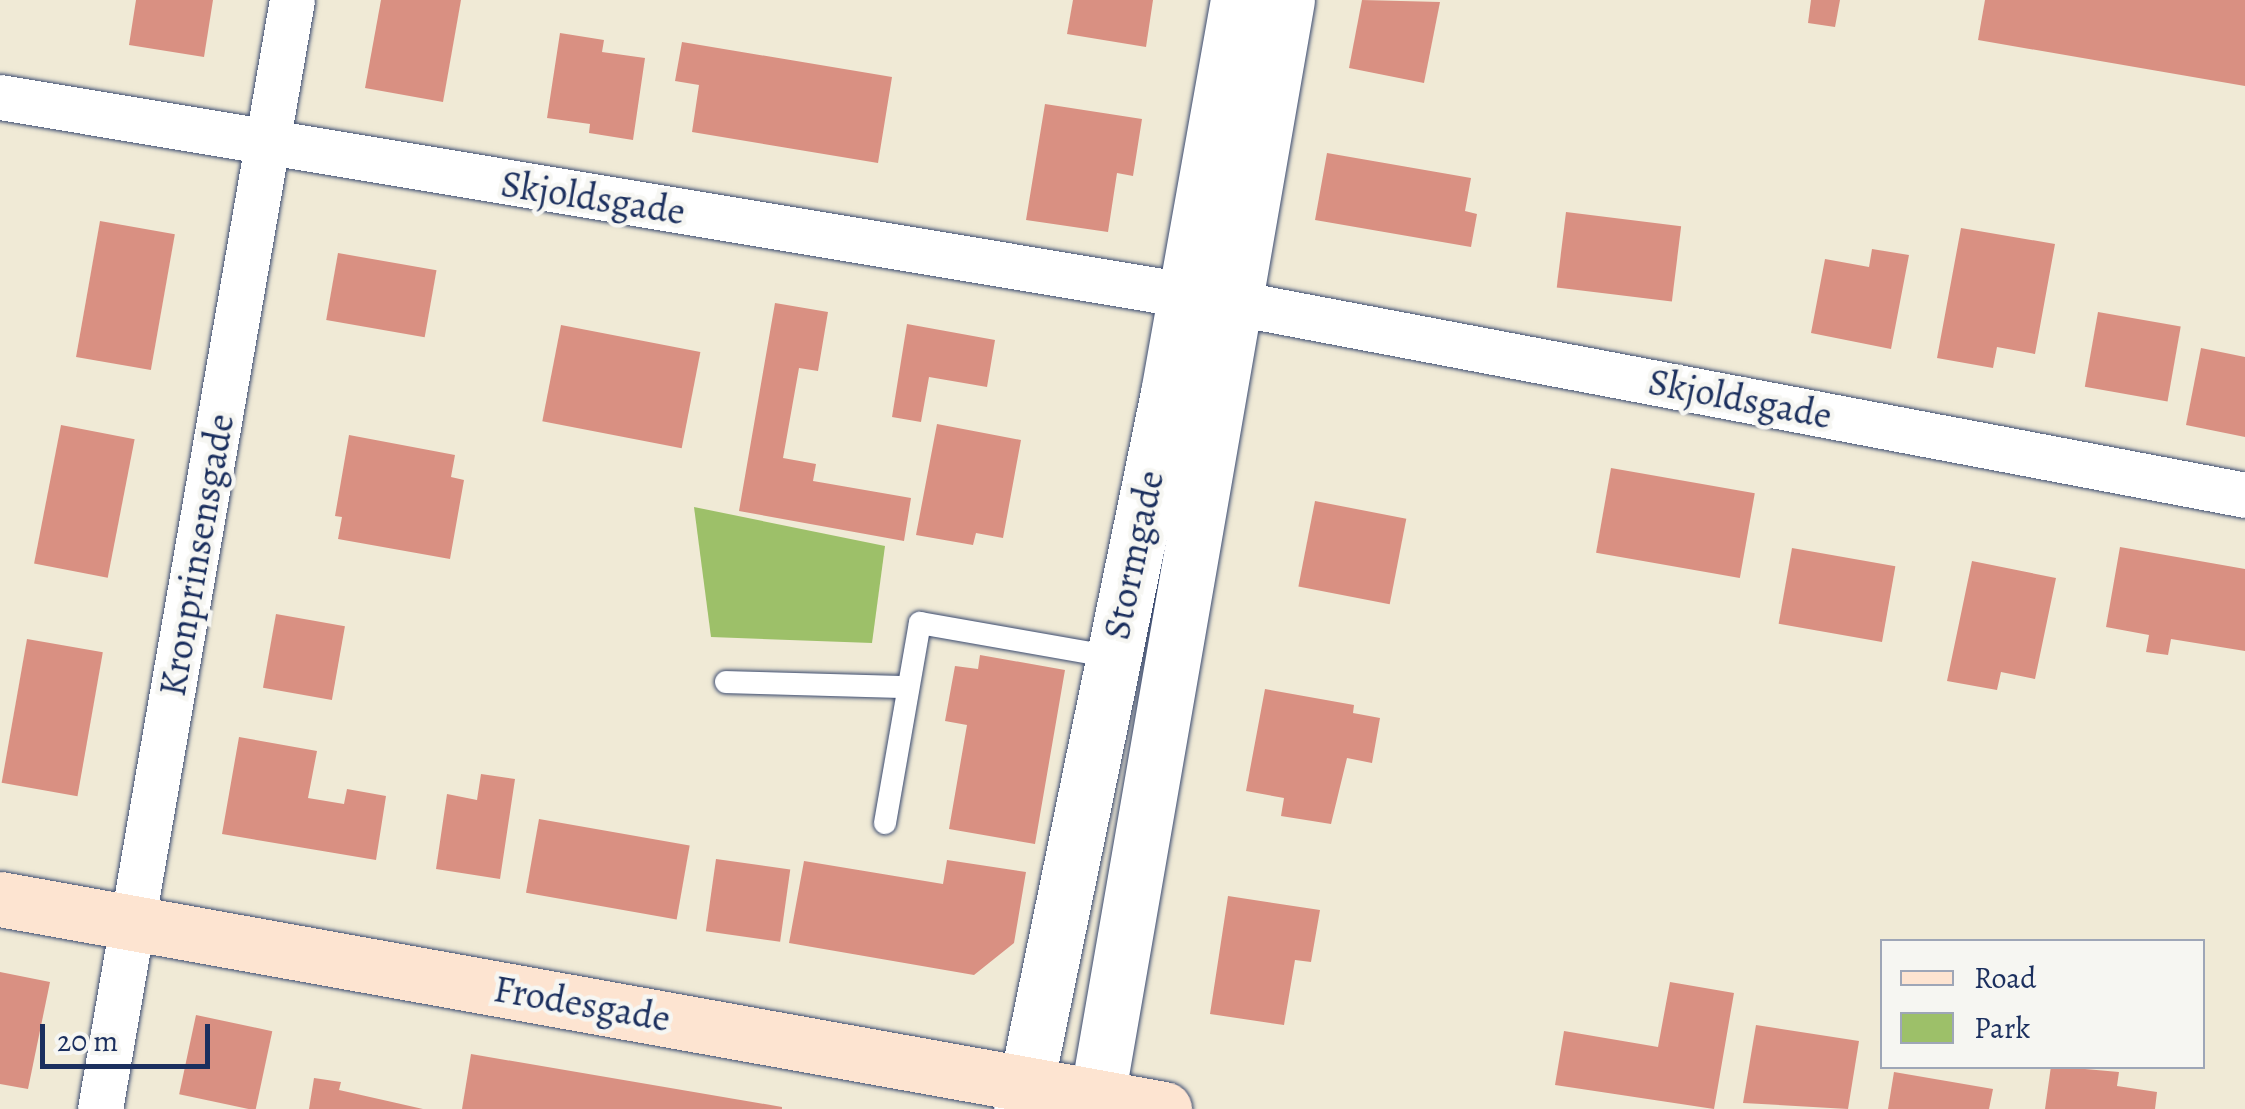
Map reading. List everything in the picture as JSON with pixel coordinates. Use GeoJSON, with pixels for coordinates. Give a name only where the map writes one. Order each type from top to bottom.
{"type":"FeatureCollection","features":[{"type":"Feature","properties":{"kind":"main road","name":"Frodesgade"},"geometry":{"type":"LineString","coordinates":[[0,899],[1023,1097],[1164,1109]]}},
{"type":"Feature","properties":{"kind":"street","name":"Kronprinsensgade"},"geometry":{"type":"LineString","coordinates":[[100,1109],[292,0]]}},
{"type":"Feature","properties":{"kind":"street","name":"Stormgade"},"geometry":{"type":"LineString","coordinates":[[1096,1103],[1211,299],[1238,0]]}},
{"type":"Feature","properties":{"kind":"street","name":"Stormgade"},"geometry":{"type":"LineString","coordinates":[[1023,1097],[1113,656],[1288,0]]}},
{"type":"Feature","properties":{"kind":"street","name":"Skjoldsgade"},"geometry":{"type":"LineString","coordinates":[[0,97],[1211,299],[2245,495]]}},
{"type":"Feature","properties":{"kind":"lane"},"geometry":{"type":"LineString","coordinates":[[885,823],[920,623],[1113,656]]}},
{"type":"Feature","properties":{"kind":"lane"},"geometry":{"type":"LineString","coordinates":[[726,682],[908,687]]}},
{"type":"Feature","properties":{"kind":"green space"},"geometry":{"type":"Polygon","coordinates":[[[694,507],[885,546],[872,643],[711,637],[694,507]]]}},
{"type":"Feature","properties":{"kind":"building"},"geometry":{"type":"Polygon","coordinates":[[[136,0],[213,0],[204,57],[129,45],[136,0]]]}},
{"type":"Feature","properties":{"kind":"building"},"geometry":{"type":"Polygon","coordinates":[[[381,0],[461,0],[443,102],[365,88],[381,0]]]}},
{"type":"Feature","properties":{"kind":"building"},"geometry":{"type":"Polygon","coordinates":[[[1073,0],[1153,0],[1146,47],[1067,34],[1073,0]]]}},
{"type":"Feature","properties":{"kind":"building"},"geometry":{"type":"Polygon","coordinates":[[[1362,0],[1440,2],[1424,83],[1349,68],[1362,0]]]}},
{"type":"Feature","properties":{"kind":"building"},"geometry":{"type":"Polygon","coordinates":[[[1811,0],[1840,0],[1835,27],[1808,23],[1811,0]]]}},
{"type":"Feature","properties":{"kind":"building"},"geometry":{"type":"Polygon","coordinates":[[[1985,0],[2245,0],[2245,86],[1978,40],[1985,0]]]}},
{"type":"Feature","properties":{"kind":"building"},"geometry":{"type":"Polygon","coordinates":[[[560,33],[604,40],[602,52],[645,58],[633,140],[589,133],[590,124],[547,118],[560,33]]]}},
{"type":"Feature","properties":{"kind":"building"},"geometry":{"type":"Polygon","coordinates":[[[682,42],[892,77],[878,163],[692,132],[699,85],[675,81],[682,42]]]}},
{"type":"Feature","properties":{"kind":"building"},"geometry":{"type":"Polygon","coordinates":[[[1045,104],[1142,119],[1133,176],[1117,173],[1108,232],[1026,220],[1045,104]]]}},
{"type":"Feature","properties":{"kind":"building"},"geometry":{"type":"Polygon","coordinates":[[[1327,153],[1471,178],[1465,211],[1477,214],[1471,247],[1315,220],[1327,153]]]}},
{"type":"Feature","properties":{"kind":"building"},"geometry":{"type":"Polygon","coordinates":[[[1566,212],[1681,226],[1672,302],[1557,287],[1566,212]]]}},
{"type":"Feature","properties":{"kind":"building"},"geometry":{"type":"Polygon","coordinates":[[[100,221],[175,234],[151,370],[76,357],[100,221]]]}},
{"type":"Feature","properties":{"kind":"building"},"geometry":{"type":"Polygon","coordinates":[[[1961,228],[2055,244],[2035,354],[1997,347],[1993,368],[1937,358],[1961,228]]]}},
{"type":"Feature","properties":{"kind":"building"},"geometry":{"type":"Polygon","coordinates":[[[1872,249],[1909,255],[1891,349],[1811,333],[1825,259],[1869,267],[1872,249]]]}},
{"type":"Feature","properties":{"kind":"building"},"geometry":{"type":"Polygon","coordinates":[[[338,253],[436,270],[425,337],[326,320],[338,253]]]}},
{"type":"Feature","properties":{"kind":"building"},"geometry":{"type":"Polygon","coordinates":[[[775,303],[828,312],[818,371],[799,368],[783,458],[816,464],[813,481],[911,498],[904,541],[739,511],[775,303]]]}},
{"type":"Feature","properties":{"kind":"building"},"geometry":{"type":"Polygon","coordinates":[[[2098,312],[2181,327],[2168,401],[2085,387],[2098,312]]]}},
{"type":"Feature","properties":{"kind":"building"},"geometry":{"type":"Polygon","coordinates":[[[907,324],[995,340],[987,387],[929,377],[921,422],[892,417],[907,324]]]}},
{"type":"Feature","properties":{"kind":"building"},"geometry":{"type":"Polygon","coordinates":[[[561,325],[700,352],[682,448],[542,421],[561,325]]]}},
{"type":"Feature","properties":{"kind":"building"},"geometry":{"type":"Polygon","coordinates":[[[2201,348],[2245,357],[2245,437],[2186,425],[2201,348]]]}},
{"type":"Feature","properties":{"kind":"building"},"geometry":{"type":"Polygon","coordinates":[[[937,424],[1021,440],[1003,538],[976,533],[973,545],[916,535],[937,424]]]}},
{"type":"Feature","properties":{"kind":"building"},"geometry":{"type":"Polygon","coordinates":[[[61,425],[135,439],[108,578],[34,563],[61,425]]]}},
{"type":"Feature","properties":{"kind":"building"},"geometry":{"type":"Polygon","coordinates":[[[349,435],[455,455],[451,477],[464,480],[450,559],[338,539],[342,517],[335,516],[349,435]]]}},
{"type":"Feature","properties":{"kind":"building"},"geometry":{"type":"Polygon","coordinates":[[[1611,468],[1755,493],[1740,578],[1596,553],[1611,468]]]}},
{"type":"Feature","properties":{"kind":"building"},"geometry":{"type":"Polygon","coordinates":[[[1315,501],[1406,519],[1390,604],[1298,586],[1315,501]]]}},
{"type":"Feature","properties":{"kind":"building"},"geometry":{"type":"Polygon","coordinates":[[[2120,547],[2245,569],[2245,651],[2171,639],[2168,655],[2146,652],[2149,635],[2106,627],[2120,547]]]}},
{"type":"Feature","properties":{"kind":"building"},"geometry":{"type":"Polygon","coordinates":[[[1792,548],[1895,566],[1882,642],[1779,624],[1792,548]]]}},
{"type":"Feature","properties":{"kind":"building"},"geometry":{"type":"Polygon","coordinates":[[[1972,561],[2056,578],[2035,679],[2001,672],[1997,690],[1947,681],[1972,561]]]}},
{"type":"Feature","properties":{"kind":"building"},"geometry":{"type":"Polygon","coordinates":[[[276,614],[345,626],[332,700],[263,688],[276,614]]]}},
{"type":"Feature","properties":{"kind":"building"},"geometry":{"type":"Polygon","coordinates":[[[27,639],[103,652],[77,796],[2,783],[27,639]]]}},
{"type":"Feature","properties":{"kind":"building"},"geometry":{"type":"Polygon","coordinates":[[[980,655],[1065,670],[1035,844],[949,829],[967,725],[945,721],[955,666],[978,669],[980,655]]]}},
{"type":"Feature","properties":{"kind":"building"},"geometry":{"type":"Polygon","coordinates":[[[1265,689],[1354,705],[1353,713],[1380,718],[1372,763],[1347,758],[1331,824],[1281,816],[1284,798],[1246,791],[1265,689]]]}},
{"type":"Feature","properties":{"kind":"building"},"geometry":{"type":"Polygon","coordinates":[[[239,737],[317,751],[308,798],[344,804],[347,789],[386,796],[376,860],[222,834],[239,737]]]}},
{"type":"Feature","properties":{"kind":"building"},"geometry":{"type":"Polygon","coordinates":[[[481,774],[515,779],[500,879],[436,869],[447,794],[477,800],[481,774]]]}},
{"type":"Feature","properties":{"kind":"building"},"geometry":{"type":"Polygon","coordinates":[[[539,819],[690,846],[677,919],[526,893],[539,819]]]}},
{"type":"Feature","properties":{"kind":"building"},"geometry":{"type":"Polygon","coordinates":[[[716,859],[790,869],[780,942],[706,931],[716,859]]]}},
{"type":"Feature","properties":{"kind":"building"},"geometry":{"type":"Polygon","coordinates":[[[947,860],[1026,872],[1014,943],[974,975],[789,943],[804,861],[943,884],[947,860]]]}},
{"type":"Feature","properties":{"kind":"building"},"geometry":{"type":"Polygon","coordinates":[[[1228,896],[1320,910],[1311,962],[1295,960],[1284,1025],[1210,1014],[1228,896]]]}},
{"type":"Feature","properties":{"kind":"building"},"geometry":{"type":"Polygon","coordinates":[[[0,972],[50,982],[28,1089],[0,1084],[0,972]]]}},
{"type":"Feature","properties":{"kind":"building"},"geometry":{"type":"Polygon","coordinates":[[[1670,982],[1734,993],[1714,1109],[1555,1085],[1564,1031],[1658,1047],[1670,982]]]}},
{"type":"Feature","properties":{"kind":"building"},"geometry":{"type":"Polygon","coordinates":[[[196,1015],[272,1031],[256,1109],[179,1094],[196,1015]]]}},
{"type":"Feature","properties":{"kind":"building"},"geometry":{"type":"Polygon","coordinates":[[[1756,1025],[1859,1041],[1848,1109],[1743,1103],[1756,1025]]]}},
{"type":"Feature","properties":{"kind":"building"},"geometry":{"type":"Polygon","coordinates":[[[471,1054],[782,1107],[782,1109],[462,1109],[471,1054]]]}},
{"type":"Feature","properties":{"kind":"building"},"geometry":{"type":"Polygon","coordinates":[[[2051,1069],[2119,1072],[2117,1086],[2157,1092],[2155,1109],[2045,1109],[2051,1069]]]}},
{"type":"Feature","properties":{"kind":"building"},"geometry":{"type":"Polygon","coordinates":[[[1894,1072],[1993,1089],[1989,1109],[1888,1109],[1894,1072]]]}},
{"type":"Feature","properties":{"kind":"building"},"geometry":{"type":"Polygon","coordinates":[[[314,1078],[341,1082],[339,1090],[423,1109],[309,1109],[314,1078]]]}}]}
